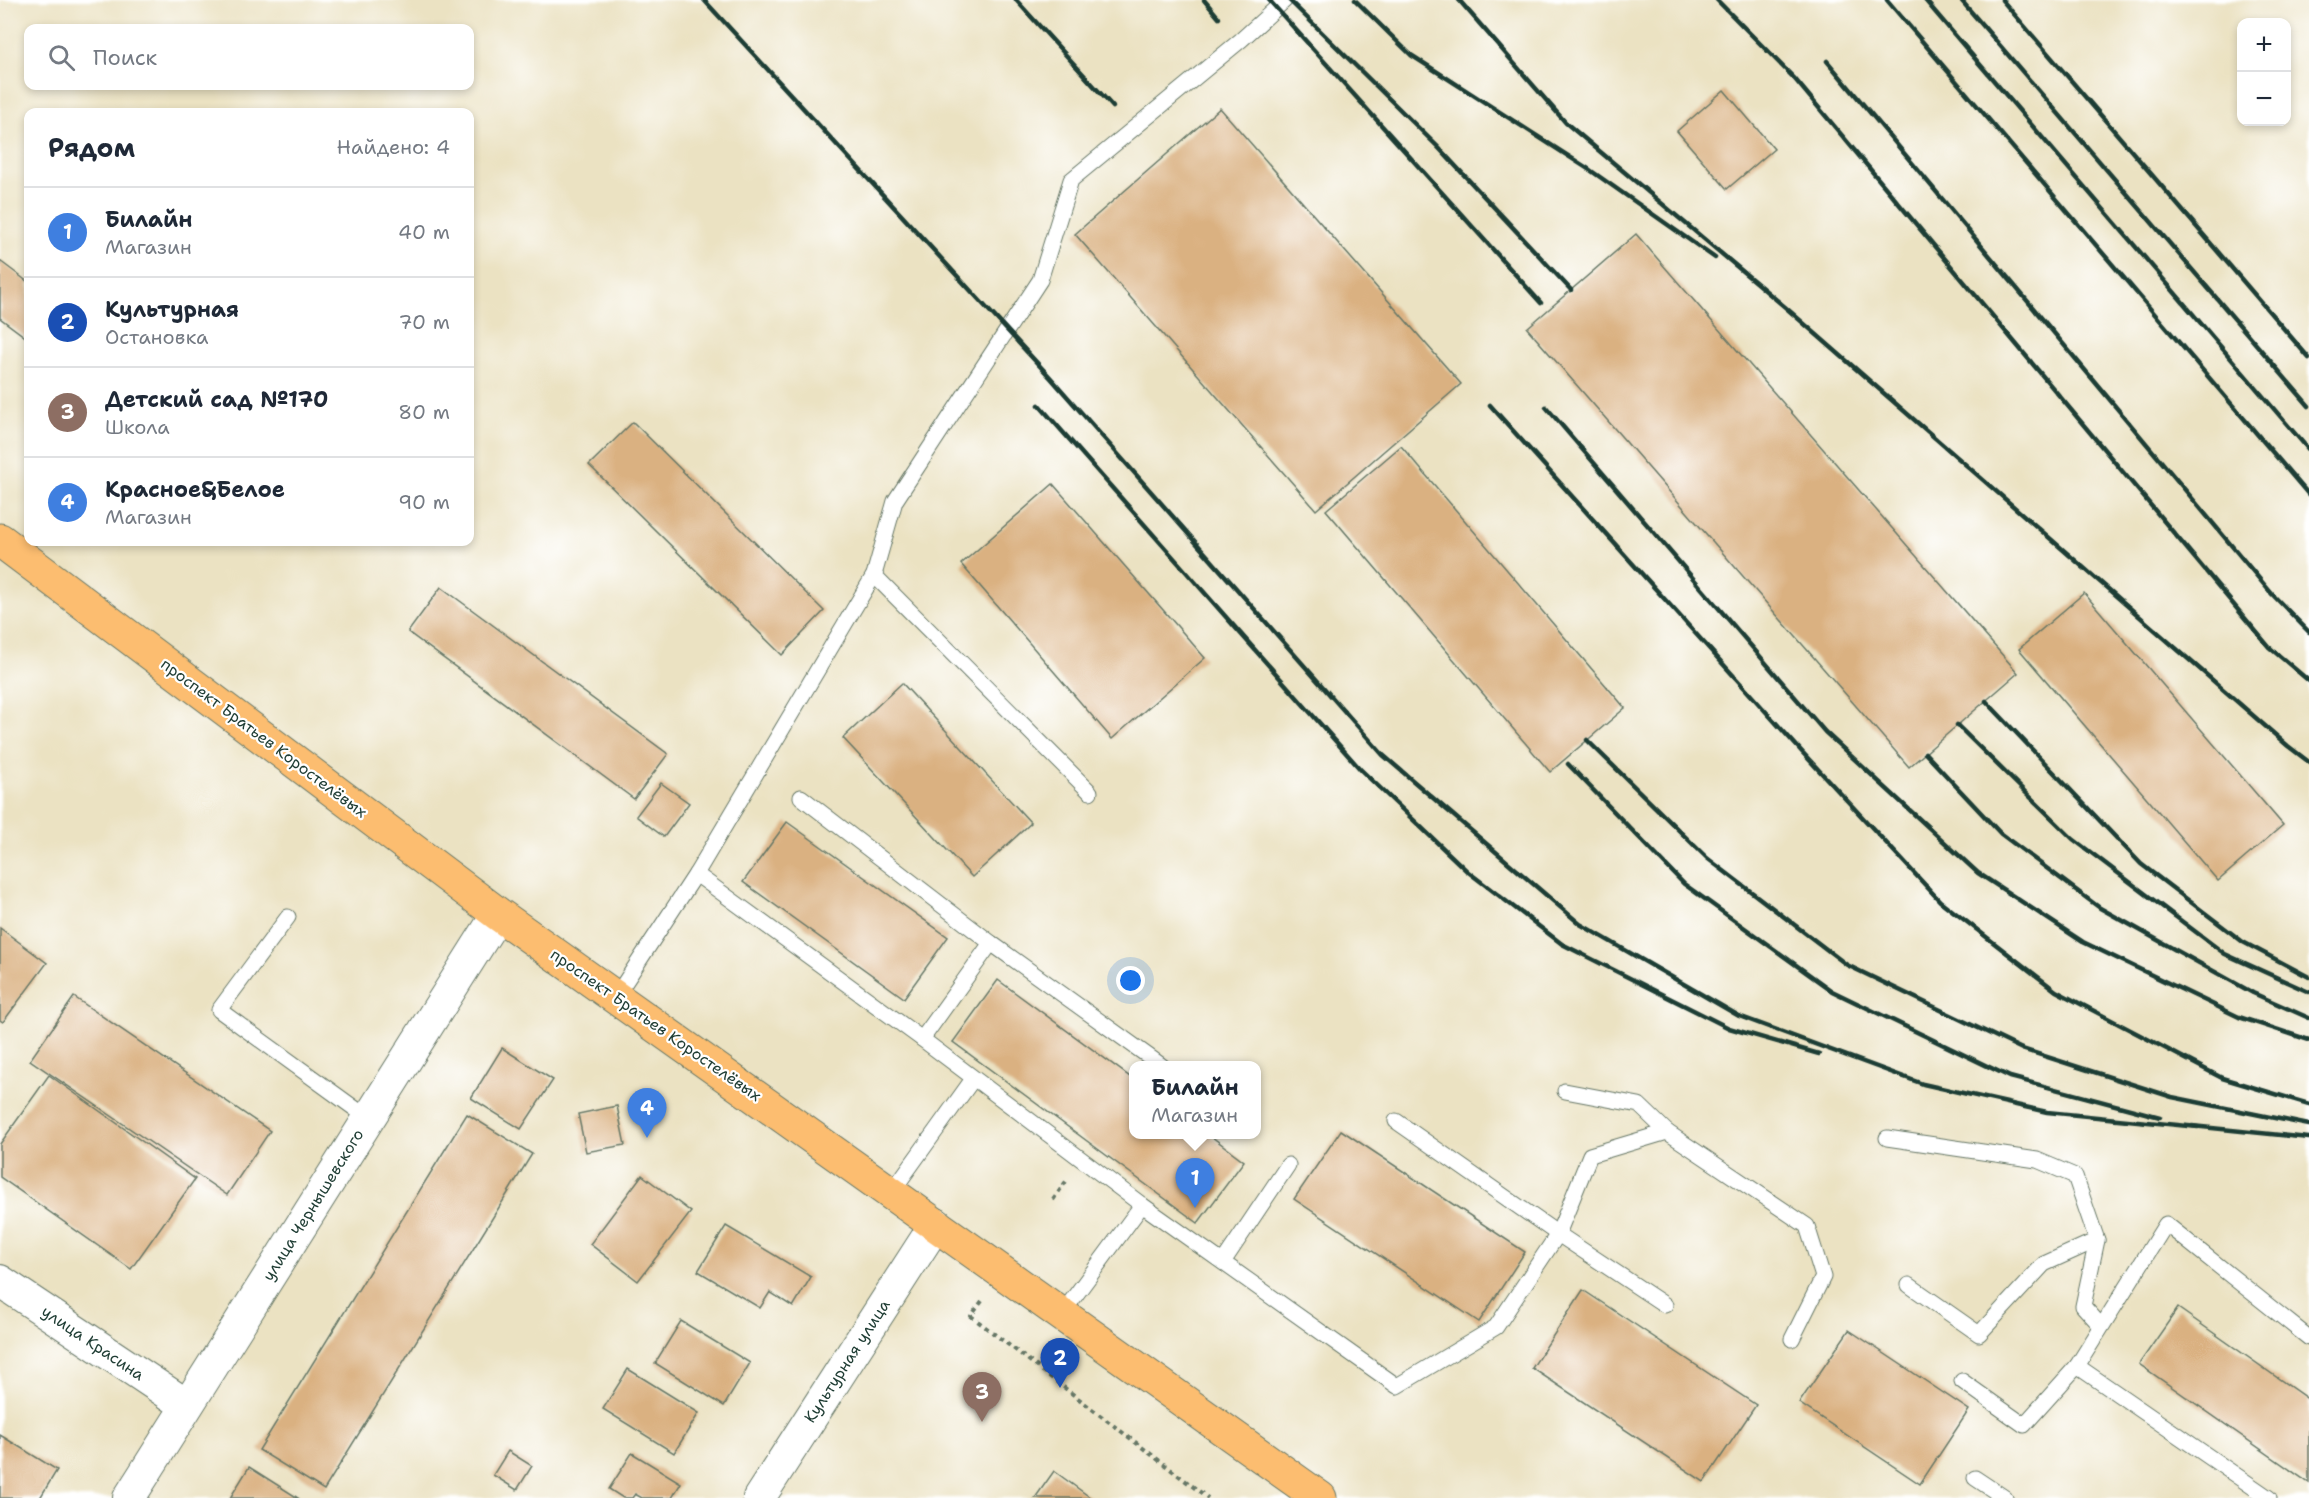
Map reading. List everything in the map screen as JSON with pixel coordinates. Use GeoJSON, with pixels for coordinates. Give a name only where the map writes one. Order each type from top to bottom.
{"type":"FeatureCollection","features":[{"type":"Feature","properties":{"kind":"main road","name":"проспект Братьев Коростелёвых"},"geometry":{"type":"LineString","coordinates":[[0,540],[498,914],[1320,1498]]}},
{"type":"Feature","properties":{"kind":"street","name":"улица Чернышевского"},"geometry":{"type":"LineString","coordinates":[[129,1498],[498,914]]}},
{"type":"Feature","properties":{"kind":"street","name":"Культурная улица"},"geometry":{"type":"LineString","coordinates":[[759,1498],[936,1224]]}},
{"type":"Feature","properties":{"kind":"street","name":"улица Красина"},"geometry":{"type":"LineString","coordinates":[[0,1281],[186,1405]]}},
{"type":"Feature","properties":{"kind":"lane"},"geometry":{"type":"LineString","coordinates":[[616,996],[696,874],[873,574],[895,501],[1040,280],[1071,180],[1241,40],[1285,0]]}},
{"type":"Feature","properties":{"kind":"lane"},"geometry":{"type":"LineString","coordinates":[[873,574],[1090,792]]}},
{"type":"Feature","properties":{"kind":"lane"},"geometry":{"type":"LineString","coordinates":[[801,797],[991,943],[1156,1061]]}},
{"type":"Feature","properties":{"kind":"lane"},"geometry":{"type":"LineString","coordinates":[[696,874],[922,1039],[1142,1205],[1397,1386],[1496,1327],[1558,1234],[1590,1155],[1667,1132]]}},
{"type":"Feature","properties":{"kind":"lane"},"geometry":{"type":"LineString","coordinates":[[288,917],[219,1010],[368,1118]]}},
{"type":"Feature","properties":{"kind":"lane"},"geometry":{"type":"LineString","coordinates":[[922,1039],[991,943]]}},
{"type":"Feature","properties":{"kind":"lane"},"geometry":{"type":"LineString","coordinates":[[891,1192],[973,1079]]}},
{"type":"Feature","properties":{"kind":"lane"},"geometry":{"type":"LineString","coordinates":[[1565,1091],[1639,1106],[1667,1132],[1807,1226],[1823,1276],[1792,1339]]}},
{"type":"Feature","properties":{"kind":"lane"},"geometry":{"type":"LineString","coordinates":[[1396,1121],[1558,1234],[1665,1305]]}},
{"type":"Feature","properties":{"kind":"lane"},"geometry":{"type":"LineString","coordinates":[[1887,1138],[2037,1160],[2075,1176],[2097,1240],[2084,1306],[2101,1326]]}},
{"type":"Feature","properties":{"kind":"lane"},"geometry":{"type":"LineString","coordinates":[[1223,1262],[1288,1165]]}},
{"type":"Feature","properties":{"kind":"lane"},"geometry":{"type":"LineString","coordinates":[[1061,1315],[1142,1205]]}},
{"type":"Feature","properties":{"kind":"lane"},"geometry":{"type":"LineString","coordinates":[[1962,1381],[2024,1425],[2077,1366],[2166,1224],[2309,1338]]}},
{"type":"Feature","properties":{"kind":"lane"},"geometry":{"type":"LineString","coordinates":[[1909,1286],[1978,1334],[2044,1264],[2097,1240]]}},
{"type":"Feature","properties":{"kind":"lane"},"geometry":{"type":"LineString","coordinates":[[2077,1366],[2269,1498]]}},
{"type":"Feature","properties":{"kind":"lane"},"geometry":{"type":"LineString","coordinates":[[1975,1478],[2005,1498]]}},
{"type":"Feature","properties":{"kind":"path"},"geometry":{"type":"LineString","coordinates":[[984,1298],[971,1316],[1208,1498]]}},
{"type":"Feature","properties":{"kind":"building"},"geometry":{"type":"Polygon","coordinates":[[[1724,90],[1774,149],[1727,189],[1677,131],[1724,90]]]}},
{"type":"Feature","properties":{"kind":"building"},"geometry":{"type":"Polygon","coordinates":[[[1220,108],[1461,384],[1316,510],[1075,234],[1220,108]]]}},
{"type":"Feature","properties":{"kind":"building"},"geometry":{"type":"Polygon","coordinates":[[[1636,234],[2018,673],[1909,767],[1527,328],[1636,234]]]}},
{"type":"Feature","properties":{"kind":"building"},"geometry":{"type":"Polygon","coordinates":[[[0,261],[24,279],[24,336],[0,318],[0,261]]]}},
{"type":"Feature","properties":{"kind":"building"},"geometry":{"type":"Polygon","coordinates":[[[633,422],[824,611],[782,655],[589,465],[633,422]]]}},
{"type":"Feature","properties":{"kind":"building"},"geometry":{"type":"Polygon","coordinates":[[[1401,446],[1625,708],[1550,772],[1326,510],[1401,446]]]}},
{"type":"Feature","properties":{"kind":"building"},"geometry":{"type":"Polygon","coordinates":[[[1053,484],[1205,658],[1112,739],[961,564],[1053,484]]]}},
{"type":"Feature","properties":{"kind":"building"},"geometry":{"type":"Polygon","coordinates":[[[441,587],[668,754],[634,799],[408,632],[441,587]]]}},
{"type":"Feature","properties":{"kind":"building"},"geometry":{"type":"Polygon","coordinates":[[[2084,593],[2283,825],[2218,881],[2019,649],[2084,593]]]}},
{"type":"Feature","properties":{"kind":"building"},"geometry":{"type":"Polygon","coordinates":[[[902,683],[1031,823],[972,877],[843,738],[902,683]]]}},
{"type":"Feature","properties":{"kind":"building"},"geometry":{"type":"Polygon","coordinates":[[[661,783],[689,803],[664,837],[636,816],[661,783]]]}},
{"type":"Feature","properties":{"kind":"building"},"geometry":{"type":"Polygon","coordinates":[[[787,822],[948,937],[904,998],[743,882],[787,822]]]}},
{"type":"Feature","properties":{"kind":"building"},"geometry":{"type":"Polygon","coordinates":[[[0,928],[47,963],[3,1022],[0,1020],[0,928]]]}},
{"type":"Feature","properties":{"kind":"building"},"geometry":{"type":"Polygon","coordinates":[[[998,980],[1129,1076],[1129,1139],[1215,1139],[1244,1161],[1198,1223],[953,1042],[998,980]]]}},
{"type":"Feature","properties":{"kind":"building"},"geometry":{"type":"Polygon","coordinates":[[[74,997],[270,1131],[227,1195],[30,1060],[74,997]]]}},
{"type":"Feature","properties":{"kind":"building"},"geometry":{"type":"Polygon","coordinates":[[[502,1048],[553,1080],[521,1129],[471,1098],[502,1048]]]}},
{"type":"Feature","properties":{"kind":"building"},"geometry":{"type":"Polygon","coordinates":[[[49,1075],[195,1179],[131,1269],[0,1177],[0,1144],[49,1075]]]}},
{"type":"Feature","properties":{"kind":"building"},"geometry":{"type":"Polygon","coordinates":[[[617,1106],[625,1145],[586,1152],[578,1114],[617,1106]]]}},
{"type":"Feature","properties":{"kind":"building"},"geometry":{"type":"Polygon","coordinates":[[[467,1114],[532,1154],[324,1490],[259,1450],[467,1114]]]}},
{"type":"Feature","properties":{"kind":"building"},"geometry":{"type":"Polygon","coordinates":[[[1341,1130],[1525,1252],[1479,1322],[1294,1199],[1341,1130]]]}},
{"type":"Feature","properties":{"kind":"building"},"geometry":{"type":"Polygon","coordinates":[[[642,1175],[691,1212],[638,1281],[590,1244],[642,1175]]]}},
{"type":"Feature","properties":{"kind":"building"},"geometry":{"type":"Polygon","coordinates":[[[726,1226],[811,1277],[793,1307],[770,1292],[760,1308],[698,1271],[726,1226]]]}},
{"type":"Feature","properties":{"kind":"building"},"geometry":{"type":"Polygon","coordinates":[[[1583,1290],[1756,1405],[1704,1482],[1532,1368],[1583,1290]]]}},
{"type":"Feature","properties":{"kind":"building"},"geometry":{"type":"Polygon","coordinates":[[[2178,1308],[2309,1400],[2309,1483],[2139,1364],[2178,1308]]]}},
{"type":"Feature","properties":{"kind":"building"},"geometry":{"type":"Polygon","coordinates":[[[681,1321],[750,1363],[724,1406],[655,1363],[681,1321]]]}},
{"type":"Feature","properties":{"kind":"building"},"geometry":{"type":"Polygon","coordinates":[[[1849,1330],[1969,1410],[1920,1484],[1799,1403],[1849,1330]]]}},
{"type":"Feature","properties":{"kind":"building"},"geometry":{"type":"Polygon","coordinates":[[[628,1369],[699,1413],[674,1453],[603,1409],[628,1369]]]}},
{"type":"Feature","properties":{"kind":"building"},"geometry":{"type":"Polygon","coordinates":[[[0,1435],[57,1470],[40,1498],[0,1498],[0,1435]]]}},
{"type":"Feature","properties":{"kind":"building"},"geometry":{"type":"Polygon","coordinates":[[[508,1451],[532,1466],[517,1490],[493,1475],[508,1451]]]}},
{"type":"Feature","properties":{"kind":"building"},"geometry":{"type":"Polygon","coordinates":[[[632,1453],[681,1483],[672,1498],[642,1498],[635,1494],[632,1498],[623,1498],[609,1489],[632,1453]]]}},
{"type":"Feature","properties":{"kind":"building"},"geometry":{"type":"Polygon","coordinates":[[[249,1467],[298,1498],[230,1498],[249,1467]]]}},
{"type":"Feature","properties":{"kind":"building"},"geometry":{"type":"Polygon","coordinates":[[[1054,1471],[1091,1498],[1035,1498],[1054,1471]]]}},
{"type":"Feature","properties":{"kind":"railway"},"geometry":{"type":"LineString","coordinates":[[704,0],[1050,377],[1383,755],[1580,924],[1739,1016],[1923,1084],[2047,1112],[2198,1127]]}},
{"type":"Feature","properties":{"kind":"railway"},"geometry":{"type":"LineString","coordinates":[[1016,0],[1113,107]]}},
{"type":"Feature","properties":{"kind":"railway"},"geometry":{"type":"LineString","coordinates":[[1204,0],[1219,18]]}},
{"type":"Feature","properties":{"kind":"railway"},"geometry":{"type":"LineString","coordinates":[[1269,0],[1541,303]]}},
{"type":"Feature","properties":{"kind":"railway"},"geometry":{"type":"LineString","coordinates":[[1289,0],[1437,146],[1571,290]]}},
{"type":"Feature","properties":{"kind":"railway"},"geometry":{"type":"LineString","coordinates":[[1355,0],[1411,55],[1590,170],[1715,258]]}},
{"type":"Feature","properties":{"kind":"railway"},"geometry":{"type":"LineString","coordinates":[[1459,0],[1566,123],[1785,307],[2309,762]]}},
{"type":"Feature","properties":{"kind":"railway"},"geometry":{"type":"LineString","coordinates":[[1717,0],[1794,78],[2269,647],[2309,681]]}},
{"type":"Feature","properties":{"kind":"railway"},"geometry":{"type":"LineString","coordinates":[[1887,0],[2309,495]]}},
{"type":"Feature","properties":{"kind":"railway"},"geometry":{"type":"LineString","coordinates":[[1925,0],[2309,450]]}},
{"type":"Feature","properties":{"kind":"railway"},"geometry":{"type":"LineString","coordinates":[[1961,0],[2309,406]]}},
{"type":"Feature","properties":{"kind":"railway"},"geometry":{"type":"LineString","coordinates":[[2002,0],[2309,358]]}},
{"type":"Feature","properties":{"kind":"railway"},"geometry":{"type":"LineString","coordinates":[[1827,61],[2272,594],[2309,632]]}},
{"type":"Feature","properties":{"kind":"railway"},"geometry":{"type":"LineString","coordinates":[[1039,405],[1361,770],[1467,871],[1562,944],[1729,1028],[1819,1054]]}},
{"type":"Feature","properties":{"kind":"railway"},"geometry":{"type":"LineString","coordinates":[[1490,405],[1803,753],[1940,901],[2056,991],[2222,1078],[2309,1104]]}},
{"type":"Feature","properties":{"kind":"railway"},"geometry":{"type":"LineString","coordinates":[[1546,407],[1825,732],[1978,873],[2083,942],[2239,1017],[2309,1040]]}},
{"type":"Feature","properties":{"kind":"railway"},"geometry":{"type":"LineString","coordinates":[[1986,701],[2141,864],[2243,942],[2309,977]]}},
{"type":"Feature","properties":{"kind":"railway"},"geometry":{"type":"LineString","coordinates":[[1957,725],[2073,839],[2225,954],[2309,992]]}},
{"type":"Feature","properties":{"kind":"railway"},"geometry":{"type":"LineString","coordinates":[[1587,740],[1707,858],[1847,965],[2022,1049],[2172,1097],[2309,1125]]}},
{"type":"Feature","properties":{"kind":"railway"},"geometry":{"type":"LineString","coordinates":[[1925,753],[2001,834],[2100,908],[2253,993],[2309,1018]]}},
{"type":"Feature","properties":{"kind":"railway"},"geometry":{"type":"LineString","coordinates":[[1568,764],[1684,884],[1832,991],[2010,1077],[2160,1117]]}},
{"type":"Feature","properties":{"kind":"railway"},"geometry":{"type":"LineString","coordinates":[[2192,1126],[2309,1138]]}},
{"type":"Feature","properties":{"kind":"place","name":"Красное&Белое"},"geometry":{"type":"Point","coordinates":[647,1138]}},
{"type":"Feature","properties":{"kind":"place","name":"Билайн"},"geometry":{"type":"Point","coordinates":[1195,1208]}},
{"type":"Feature","properties":{"kind":"place","name":"Культурная"},"geometry":{"type":"Point","coordinates":[1060,1388]}},
{"type":"Feature","properties":{"kind":"place","name":"Детский сад №170"},"geometry":{"type":"Point","coordinates":[982,1422]}}]}
